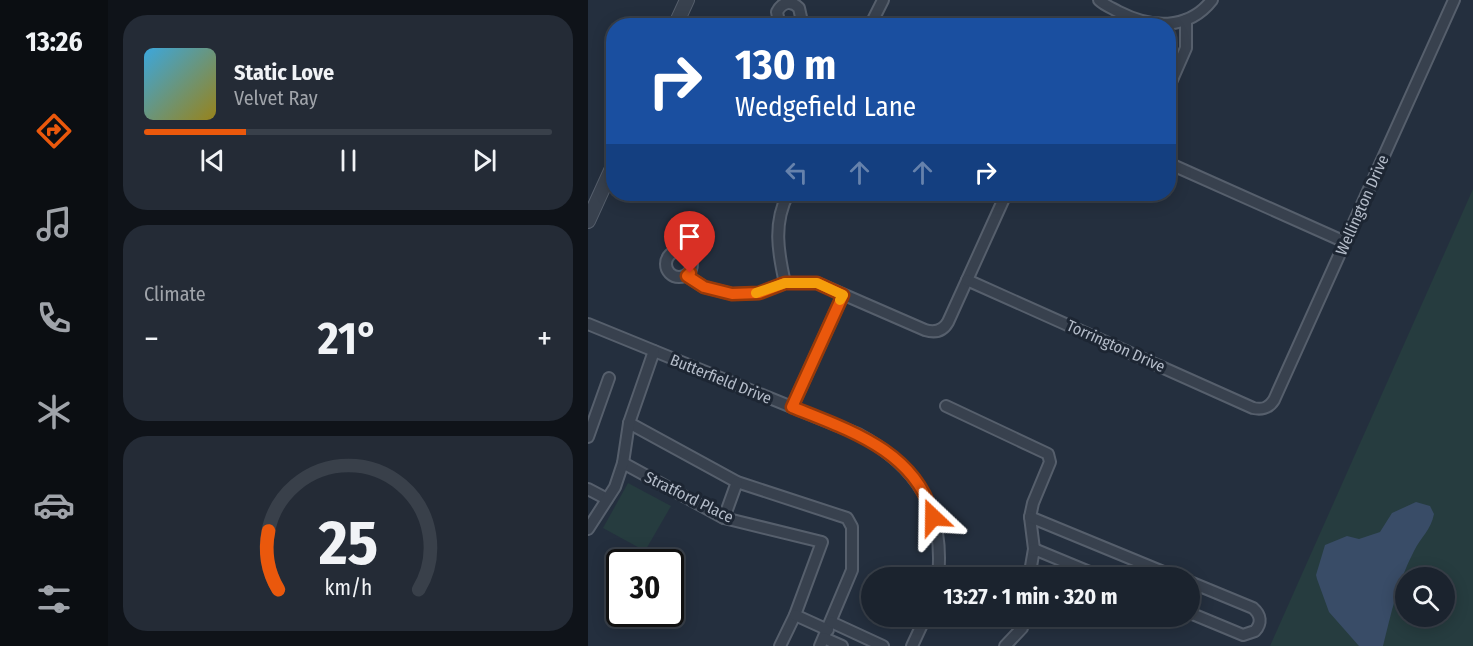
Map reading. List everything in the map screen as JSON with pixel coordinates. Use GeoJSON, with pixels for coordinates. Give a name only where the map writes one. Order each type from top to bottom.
{"type":"FeatureCollection","features":[{"type":"Feature","properties":{"kind":"street"},"geometry":{"type":"LineString","coordinates":[[679,18],[687,0]]}},
{"type":"Feature","properties":{"kind":"street"},"geometry":{"type":"LineString","coordinates":[[874,18],[883,0]]}},
{"type":"Feature","properties":{"kind":"street"},"geometry":{"type":"LineString","coordinates":[[1099,0],[1132,18]]}},
{"type":"Feature","properties":{"kind":"street"},"geometry":{"type":"LineString","coordinates":[[1176,24],[1205,9],[1212,0]]}},
{"type":"Feature","properties":{"kind":"street","name":"Wellington Drive"},"geometry":{"type":"LineString","coordinates":[[1266,408],[1274,400],[1454,0]]}},
{"type":"Feature","properties":{"kind":"street"},"geometry":{"type":"LineString","coordinates":[[778,18],[777,12],[782,5],[792,3],[799,8],[800,18]]}},
{"type":"Feature","properties":{"kind":"street"},"geometry":{"type":"LineString","coordinates":[[1176,70],[1185,48],[1186,20]]}},
{"type":"Feature","properties":{"kind":"street"},"geometry":{"type":"LineString","coordinates":[[1176,167],[1345,242]]}},
{"type":"Feature","properties":{"kind":"street"},"geometry":{"type":"LineString","coordinates":[[588,221],[606,182]]}},
{"type":"Feature","properties":{"kind":"street"},"geometry":{"type":"LineString","coordinates":[[785,283],[778,251],[778,224],[786,201]]}},
{"type":"Feature","properties":{"kind":"street"},"geometry":{"type":"LineString","coordinates":[[687,276],[704,287],[732,294],[759,293],[785,283],[817,283],[925,330],[939,331],[948,322],[1003,201]]}},
{"type":"Feature","properties":{"kind":"street","name":"Torrington Drive"},"geometry":{"type":"LineString","coordinates":[[967,280],[1253,408],[1266,408]]}},
{"type":"Feature","properties":{"kind":"street"},"geometry":{"type":"LineString","coordinates":[[792,407],[843,295]]}},
{"type":"Feature","properties":{"kind":"street","name":"Butterfield Drive"},"geometry":{"type":"LineString","coordinates":[[588,324],[858,434],[881,447],[902,464],[929,502],[938,541],[938,567]]}},
{"type":"Feature","properties":{"kind":"street","name":"Stratford Place"},"geometry":{"type":"LineString","coordinates":[[588,529],[615,487],[623,463],[629,423],[654,351]]}},
{"type":"Feature","properties":{"kind":"street"},"geometry":{"type":"LineString","coordinates":[[588,437],[609,378]]}},
{"type":"Feature","properties":{"kind":"street"},"geometry":{"type":"LineString","coordinates":[[945,406],[1048,454],[1050,462],[1033,503],[1030,517],[1034,549],[1031,567]]}},
{"type":"Feature","properties":{"kind":"street"},"geometry":{"type":"LineString","coordinates":[[629,423],[737,482],[847,518],[852,527],[852,570],[826,634]]}},
{"type":"Feature","properties":{"kind":"street","name":"Stratford Place"},"geometry":{"type":"LineString","coordinates":[[623,463],[724,518],[822,542],[795,615],[780,646]]}},
{"type":"Feature","properties":{"kind":"street"},"geometry":{"type":"LineString","coordinates":[[724,518],[737,482]]}},
{"type":"Feature","properties":{"kind":"street"},"geometry":{"type":"LineString","coordinates":[[588,489],[607,499]]}},
{"type":"Feature","properties":{"kind":"street"},"geometry":{"type":"LineString","coordinates":[[1030,517],[1151,567]]}},
{"type":"Feature","properties":{"kind":"street"},"geometry":{"type":"LineString","coordinates":[[1034,549],[1077,567]]}},
{"type":"Feature","properties":{"kind":"street"},"geometry":{"type":"LineString","coordinates":[[1200,586],[1253,608],[1259,615],[1260,624],[1255,632],[1243,635],[1200,617]]}},
{"type":"Feature","properties":{"kind":"street"},"geometry":{"type":"LineString","coordinates":[[795,615],[842,646]]}},
{"type":"Feature","properties":{"kind":"street"},"geometry":{"type":"LineString","coordinates":[[912,646],[921,627]]}},
{"type":"Feature","properties":{"kind":"street"},"geometry":{"type":"LineString","coordinates":[[1005,646],[1022,627]]}},
{"type":"Feature","properties":{"kind":"street"},"geometry":{"type":"LineString","coordinates":[[826,634],[883,646]]}},
{"type":"Feature","properties":{"kind":"green space"},"geometry":{"type":"Polygon","coordinates":[[[1473,189],[1473,646],[1270,646],[1473,189]]]}},
{"type":"Feature","properties":{"kind":"green space"},"geometry":{"type":"Polygon","coordinates":[[[628,483],[671,506],[646,549],[641,549],[603,528],[628,483]]]}},
{"type":"Feature","properties":{"kind":"water"},"geometry":{"type":"Polygon","coordinates":[[[1416,502],[1430,506],[1434,514],[1431,525],[1414,551],[1407,567],[1395,567],[1395,598],[1383,646],[1359,646],[1329,612],[1316,575],[1325,545],[1347,536],[1359,539],[1380,532],[1392,513],[1416,502]]]}},
{"type":"Feature","properties":{"kind":"slow traffic"},"geometry":{"type":"LineString","coordinates":[[756,293],[785,283],[817,283],[843,295],[840,300]]}},
{"type":"Feature","properties":{"kind":"route"},"geometry":{"type":"LineString","coordinates":[[690,273],[687,276],[704,287],[732,294],[759,293],[785,283],[817,283],[843,295],[792,407],[858,434],[892,455],[914,478],[929,502],[933,517]]}}]}
